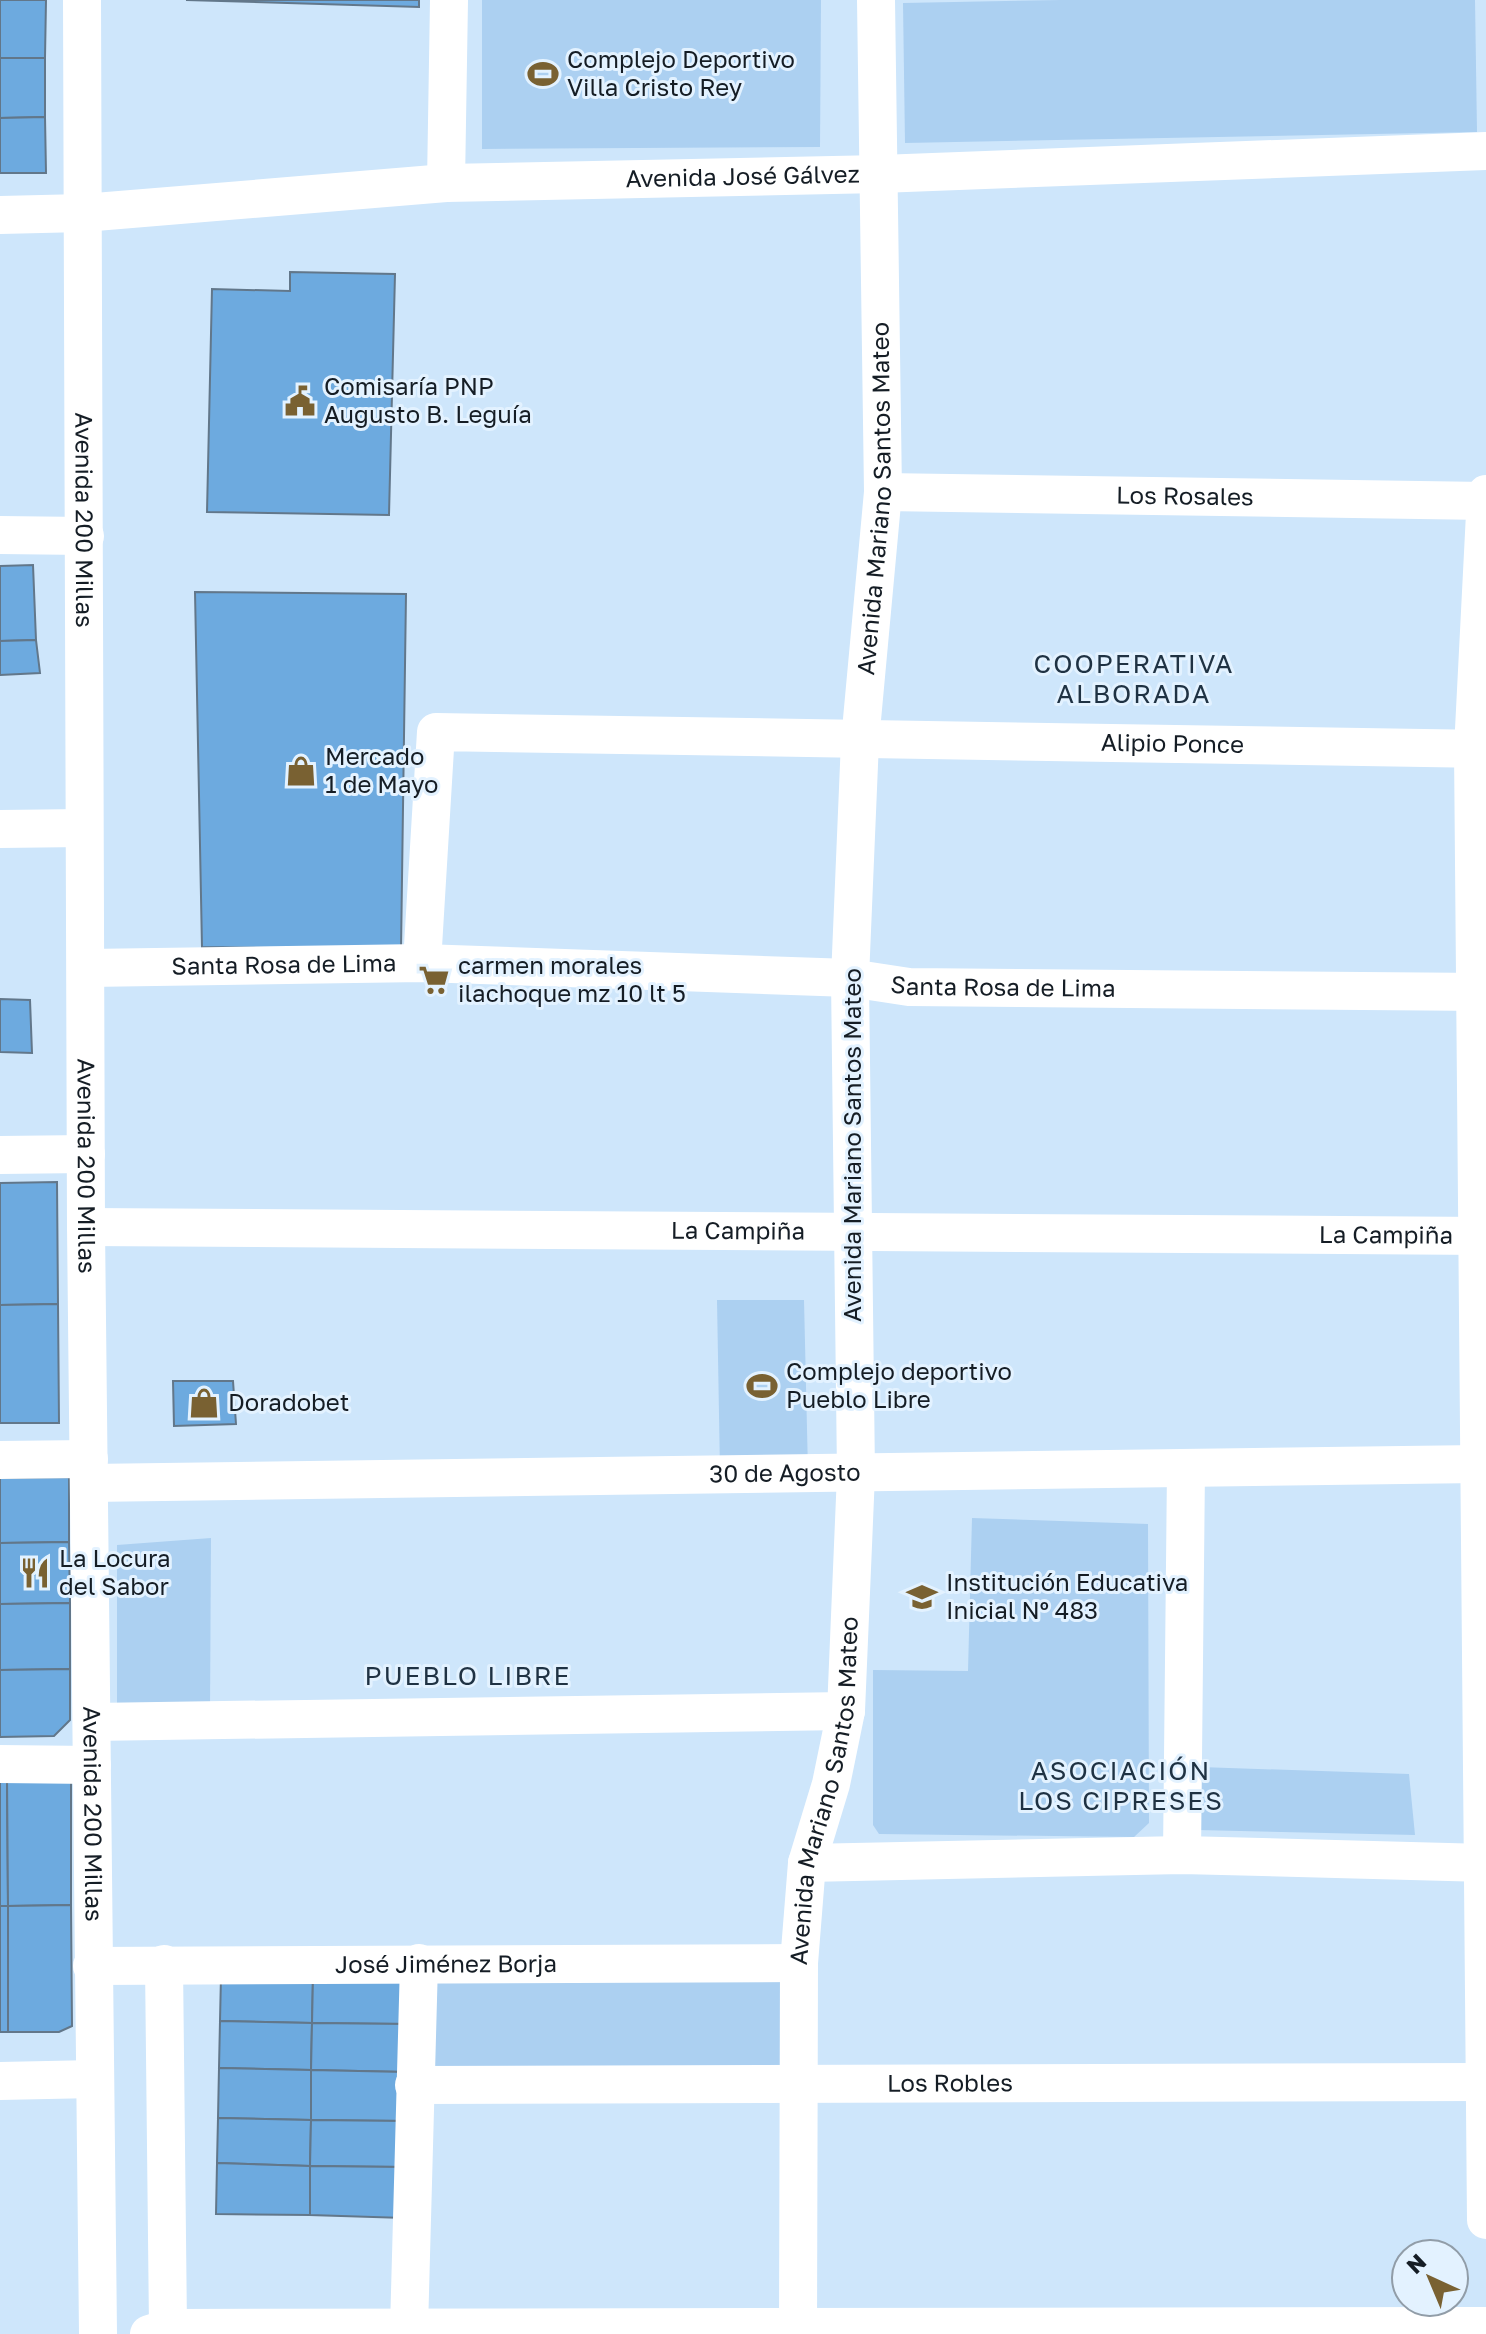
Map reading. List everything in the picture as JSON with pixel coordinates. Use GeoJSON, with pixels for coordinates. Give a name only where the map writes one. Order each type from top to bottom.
{"type":"FeatureCollection","features":[{"type":"Feature","properties":{"kind":"street","name":"Avenida 200 Millas"},"geometry":{"type":"LineString","coordinates":[[82,0],[83,828],[88,968],[86,1227],[98,2334]]}},
{"type":"Feature","properties":{"kind":"street"},"geometry":{"type":"LineString","coordinates":[[446,183],[449,0]]}},
{"type":"Feature","properties":{"kind":"street","name":"Avenida Mariano Santos Mateo"},"geometry":{"type":"LineString","coordinates":[[798,2330],[799,1963],[807,1863],[831,1784],[846,1711],[856,1474],[850,978],[860,741],[883,492],[876,0]]}},
{"type":"Feature","properties":{"kind":"street","name":"Avenida José Gálvez"},"geometry":{"type":"LineString","coordinates":[[0,215],[83,213],[446,183],[880,174],[1486,151]]}},
{"type":"Feature","properties":{"kind":"street","name":"Los Rosales"},"geometry":{"type":"LineString","coordinates":[[883,492],[1486,501]]}},
{"type":"Feature","properties":{"kind":"street"},"geometry":{"type":"LineString","coordinates":[[1486,494],[1479,749],[1482,1236],[1479,1464],[1483,1607],[1486,2220]]}},
{"type":"Feature","properties":{"kind":"street"},"geometry":{"type":"LineString","coordinates":[[0,535],[85,536]]}},
{"type":"Feature","properties":{"kind":"street","name":"Alipio Ponce"},"geometry":{"type":"LineString","coordinates":[[422,963],[436,732],[1479,749]]}},
{"type":"Feature","properties":{"kind":"street"},"geometry":{"type":"LineString","coordinates":[[0,829],[83,828]]}},
{"type":"Feature","properties":{"kind":"street","name":"Santa Rosa de Lima"},"geometry":{"type":"LineString","coordinates":[[88,968],[422,963],[850,978],[909,987],[1480,992]]}},
{"type":"Feature","properties":{"kind":"street"},"geometry":{"type":"LineString","coordinates":[[0,1155],[86,1154]]}},
{"type":"Feature","properties":{"kind":"street","name":"La Campiña"},"geometry":{"type":"LineString","coordinates":[[86,1227],[1482,1236]]}},
{"type":"Feature","properties":{"kind":"street","name":"30 de Agosto"},"geometry":{"type":"LineString","coordinates":[[0,1460],[89,1471],[856,1474],[1479,1464]]}},
{"type":"Feature","properties":{"kind":"street"},"geometry":{"type":"LineString","coordinates":[[1182,1855],[1186,1468]]}},
{"type":"Feature","properties":{"kind":"street"},"geometry":{"type":"LineString","coordinates":[[92,1722],[846,1711]]}},
{"type":"Feature","properties":{"kind":"street"},"geometry":{"type":"LineString","coordinates":[[0,1764],[92,1765]]}},
{"type":"Feature","properties":{"kind":"street"},"geometry":{"type":"LineString","coordinates":[[807,1863],[1182,1855],[1485,1863]]}},
{"type":"Feature","properties":{"kind":"street"},"geometry":{"type":"LineString","coordinates":[[409,2329],[419,1963]]}},
{"type":"Feature","properties":{"kind":"street","name":"José Jiménez Borja"},"geometry":{"type":"LineString","coordinates":[[92,1966],[799,1963]]}},
{"type":"Feature","properties":{"kind":"street"},"geometry":{"type":"LineString","coordinates":[[164,1964],[159,2331],[1486,2326]]}},
{"type":"Feature","properties":{"kind":"street"},"geometry":{"type":"LineString","coordinates":[[0,2081],[95,2079]]}},
{"type":"Feature","properties":{"kind":"street","name":"Los Robles"},"geometry":{"type":"LineString","coordinates":[[414,2085],[1485,2082]]}},
{"type":"Feature","properties":{"kind":"shaded area"},"geometry":{"type":"Polygon","coordinates":[[[482,0],[821,0],[820,147],[482,149],[482,0]]]}},
{"type":"Feature","properties":{"kind":"shaded area"},"geometry":{"type":"Polygon","coordinates":[[[1475,0],[1477,132],[905,143],[903,3],[1475,0]]]}},
{"type":"Feature","properties":{"kind":"shaded area","name":"Complejo deportivo Pueblo Libre"},"geometry":{"type":"Polygon","coordinates":[[[717,1300],[804,1300],[808,1472],[720,1471],[717,1300]]]}},
{"type":"Feature","properties":{"kind":"shaded area"},"geometry":{"type":"Polygon","coordinates":[[[972,1518],[1148,1524],[1149,1823],[1134,1837],[879,1834],[873,1825],[873,1670],[968,1671],[972,1518]]]}},
{"type":"Feature","properties":{"kind":"shaded area"},"geometry":{"type":"Polygon","coordinates":[[[211,1538],[210,1711],[117,1713],[117,1545],[211,1538]]]}},
{"type":"Feature","properties":{"kind":"shaded area"},"geometry":{"type":"Polygon","coordinates":[[[1200,1767],[1409,1774],[1415,1835],[1198,1830],[1200,1767]]]}},
{"type":"Feature","properties":{"kind":"shaded area"},"geometry":{"type":"Polygon","coordinates":[[[433,1977],[788,1978],[787,2070],[433,2069],[433,1977]]]}},
{"type":"Feature","properties":{"kind":"building"},"geometry":{"type":"Polygon","coordinates":[[[0,0],[46,0],[45,58],[0,58],[0,0]]]}},
{"type":"Feature","properties":{"kind":"building"},"geometry":{"type":"Polygon","coordinates":[[[186,0],[419,0],[419,7],[186,0]]]}},
{"type":"Feature","properties":{"kind":"building"},"geometry":{"type":"Polygon","coordinates":[[[0,58],[45,58],[45,117],[0,118],[0,58]]]}},
{"type":"Feature","properties":{"kind":"building"},"geometry":{"type":"Polygon","coordinates":[[[45,117],[46,173],[0,173],[0,118],[45,117]]]}},
{"type":"Feature","properties":{"kind":"building","name":"Comisaría PNP Augusto B. Leguía"},"geometry":{"type":"Polygon","coordinates":[[[290,272],[395,274],[389,515],[207,512],[212,289],[290,291],[290,272]]]}},
{"type":"Feature","properties":{"kind":"building"},"geometry":{"type":"Polygon","coordinates":[[[33,565],[36,640],[0,641],[0,566],[33,565]]]}},
{"type":"Feature","properties":{"kind":"building","name":"Mercado 1 de Mayo"},"geometry":{"type":"Polygon","coordinates":[[[195,592],[406,594],[401,950],[202,947],[195,592]]]}},
{"type":"Feature","properties":{"kind":"building"},"geometry":{"type":"Polygon","coordinates":[[[36,640],[40,673],[0,675],[0,641],[36,640]]]}},
{"type":"Feature","properties":{"kind":"building"},"geometry":{"type":"Polygon","coordinates":[[[0,999],[30,1000],[32,1053],[0,1052],[0,999]]]}},
{"type":"Feature","properties":{"kind":"building"},"geometry":{"type":"Polygon","coordinates":[[[57,1182],[58,1304],[0,1305],[0,1183],[57,1182]]]}},
{"type":"Feature","properties":{"kind":"building"},"geometry":{"type":"Polygon","coordinates":[[[58,1304],[59,1423],[0,1423],[0,1305],[58,1304]]]}},
{"type":"Feature","properties":{"kind":"building","name":"Doradobet"},"geometry":{"type":"Polygon","coordinates":[[[173,1381],[233,1381],[236,1424],[174,1426],[173,1381]]]}},
{"type":"Feature","properties":{"kind":"building"},"geometry":{"type":"Polygon","coordinates":[[[69,1477],[69,1542],[0,1543],[0,1478],[69,1477]]]}},
{"type":"Feature","properties":{"kind":"building","name":"La Locura del Sabor"},"geometry":{"type":"Polygon","coordinates":[[[69,1542],[70,1603],[0,1604],[0,1543],[69,1542]]]}},
{"type":"Feature","properties":{"kind":"building"},"geometry":{"type":"Polygon","coordinates":[[[70,1603],[70,1669],[0,1670],[0,1604],[70,1603]]]}},
{"type":"Feature","properties":{"kind":"building"},"geometry":{"type":"Polygon","coordinates":[[[70,1669],[70,1720],[54,1736],[0,1737],[0,1670],[70,1669]]]}},
{"type":"Feature","properties":{"kind":"building"},"geometry":{"type":"Polygon","coordinates":[[[7,1776],[8,1906],[0,1906],[0,1777],[7,1776]]]}},
{"type":"Feature","properties":{"kind":"building"},"geometry":{"type":"Polygon","coordinates":[[[7,1776],[71,1776],[71,1905],[8,1906],[7,1776]]]}},
{"type":"Feature","properties":{"kind":"building"},"geometry":{"type":"Polygon","coordinates":[[[71,1905],[72,2026],[59,2032],[8,2032],[8,1906],[71,1905]]]}},
{"type":"Feature","properties":{"kind":"building"},"geometry":{"type":"Polygon","coordinates":[[[0,1906],[8,1906],[8,2032],[0,2032],[0,1906]]]}},
{"type":"Feature","properties":{"kind":"building"},"geometry":{"type":"Polygon","coordinates":[[[221,1976],[313,1977],[312,2023],[220,2021],[221,1976]]]}},
{"type":"Feature","properties":{"kind":"building"},"geometry":{"type":"Polygon","coordinates":[[[313,1977],[407,1978],[407,2024],[312,2023],[313,1977]]]}},
{"type":"Feature","properties":{"kind":"building"},"geometry":{"type":"Polygon","coordinates":[[[220,2021],[312,2023],[311,2070],[219,2068],[220,2021]]]}},
{"type":"Feature","properties":{"kind":"building"},"geometry":{"type":"Polygon","coordinates":[[[312,2023],[407,2024],[406,2072],[311,2070],[312,2023]]]}},
{"type":"Feature","properties":{"kind":"building"},"geometry":{"type":"Polygon","coordinates":[[[219,2068],[311,2070],[311,2120],[218,2118],[219,2068]]]}},
{"type":"Feature","properties":{"kind":"building"},"geometry":{"type":"Polygon","coordinates":[[[311,2070],[406,2072],[405,2121],[311,2120],[311,2070]]]}},
{"type":"Feature","properties":{"kind":"building"},"geometry":{"type":"Polygon","coordinates":[[[218,2118],[311,2120],[310,2166],[217,2163],[218,2118]]]}},
{"type":"Feature","properties":{"kind":"building"},"geometry":{"type":"Polygon","coordinates":[[[311,2120],[405,2121],[404,2167],[310,2166],[311,2120]]]}},
{"type":"Feature","properties":{"kind":"building"},"geometry":{"type":"Polygon","coordinates":[[[217,2163],[310,2166],[310,2215],[216,2214],[217,2163]]]}},
{"type":"Feature","properties":{"kind":"building"},"geometry":{"type":"Polygon","coordinates":[[[310,2166],[404,2167],[404,2218],[310,2215],[310,2166]]]}},
{"type":"Feature","properties":{"kind":"place","name":"Complejo Deportivo Villa Cristo Rey"},"geometry":{"type":"Point","coordinates":[543,74]}},
{"type":"Feature","properties":{"kind":"place","name":"Comisaría PNP Augusto B. Leguía"},"geometry":{"type":"Point","coordinates":[300,401]}},
{"type":"Feature","properties":{"kind":"place","name":"Mercado 1 de Mayo"},"geometry":{"type":"Point","coordinates":[301,771]}},
{"type":"Feature","properties":{"kind":"place","name":"carmen morales ilachoque mz 10 lt 5"},"geometry":{"type":"Point","coordinates":[434,980]}},
{"type":"Feature","properties":{"kind":"place","name":"Complejo deportivo Pueblo Libre"},"geometry":{"type":"Point","coordinates":[762,1386]}},
{"type":"Feature","properties":{"kind":"place","name":"Doradobet"},"geometry":{"type":"Point","coordinates":[204,1403]}},
{"type":"Feature","properties":{"kind":"place","name":"La Locura del Sabor"},"geometry":{"type":"Point","coordinates":[35,1573]}},
{"type":"Feature","properties":{"kind":"place","name":"Institución Educativa Inicial Nº 483"},"geometry":{"type":"Point","coordinates":[922,1597]}},
{"type":"Feature","properties":{"kind":"district","name":"COOPERATIVA ALBORADA"},"geometry":{"type":"Point","coordinates":[1134,679]}},
{"type":"Feature","properties":{"kind":"district","name":"PUEBLO LIBRE"},"geometry":{"type":"Point","coordinates":[468,1676]}},
{"type":"Feature","properties":{"kind":"district","name":"ASOCIACIÓN LOS CIPRESES"},"geometry":{"type":"Point","coordinates":[1121,1786]}}]}
